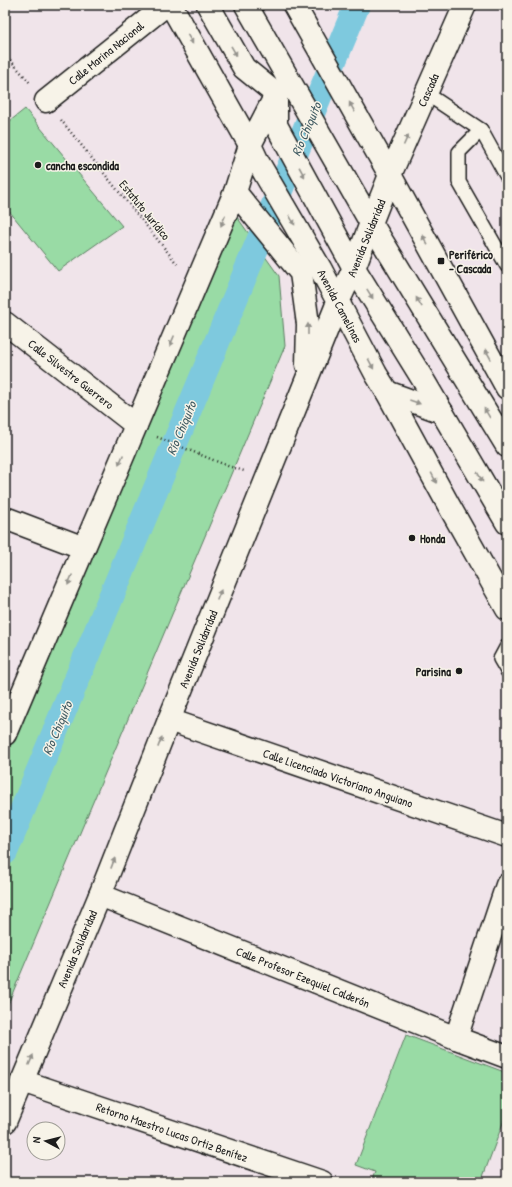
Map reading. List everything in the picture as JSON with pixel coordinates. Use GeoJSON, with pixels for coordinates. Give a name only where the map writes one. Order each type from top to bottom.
{"type":"FeatureCollection","features":[{"type":"Feature","properties":{"kind":"main road","name":"Calle Marina Nacional"},"geometry":{"type":"LineString","coordinates":[[46,101],[166,5]]}},
{"type":"Feature","properties":{"kind":"main road","name":"Avenida Camelinas"},"geometry":{"type":"LineString","coordinates":[[171,5],[254,153],[311,270],[338,302],[376,374],[507,609]]}},
{"type":"Feature","properties":{"kind":"main road"},"geometry":{"type":"LineString","coordinates":[[208,5],[244,68],[276,94]]}},
{"type":"Feature","properties":{"kind":"main road"},"geometry":{"type":"LineString","coordinates":[[246,5],[371,223],[507,446]]}},
{"type":"Feature","properties":{"kind":"main road"},"geometry":{"type":"LineString","coordinates":[[294,5],[390,175],[507,388]]}},
{"type":"Feature","properties":{"kind":"main road","name":"Cascada"},"geometry":{"type":"LineString","coordinates":[[390,175],[465,5]]}},
{"type":"Feature","properties":{"kind":"main road"},"geometry":{"type":"LineString","coordinates":[[5,734],[84,548],[144,430],[195,286],[254,153],[276,94],[286,73]]}},
{"type":"Feature","properties":{"kind":"main road"},"geometry":{"type":"LineString","coordinates":[[276,94],[276,125],[354,268],[422,378],[507,523]]}},
{"type":"Feature","properties":{"kind":"main road","name":"Avenida Solidaridad"},"geometry":{"type":"LineString","coordinates":[[5,1122],[100,895],[169,720],[338,302],[354,268],[390,175]]}},
{"type":"Feature","properties":{"kind":"main road"},"geometry":{"type":"LineString","coordinates":[[236,194],[311,270],[306,382]]}},
{"type":"Feature","properties":{"kind":"main road","name":"Calle Silvestre Guerrero"},"geometry":{"type":"LineString","coordinates":[[5,323],[144,430]]}},
{"type":"Feature","properties":{"kind":"main road"},"geometry":{"type":"LineString","coordinates":[[387,392],[442,412]]}},
{"type":"Feature","properties":{"kind":"main road"},"geometry":{"type":"LineString","coordinates":[[5,518],[84,548]]}},
{"type":"Feature","properties":{"kind":"main road","name":"Calle Licenciado Victoriano Anguiano"},"geometry":{"type":"LineString","coordinates":[[169,720],[507,836]]}},
{"type":"Feature","properties":{"kind":"main road"},"geometry":{"type":"LineString","coordinates":[[456,1038],[507,884]]}},
{"type":"Feature","properties":{"kind":"main road","name":"Calle Profesor Ezequiel Calderón"},"geometry":{"type":"LineString","coordinates":[[100,895],[456,1038],[507,1057]]}},
{"type":"Feature","properties":{"kind":"main road","name":"Retorno Maestro Lucas Ortiz Benítez"},"geometry":{"type":"LineString","coordinates":[[22,1081],[322,1182]]}},
{"type":"Feature","properties":{"kind":"lane"},"geometry":{"type":"LineString","coordinates":[[426,94],[481,130],[507,177]]}},
{"type":"Feature","properties":{"kind":"lane"},"geometry":{"type":"LineString","coordinates":[[481,130],[459,152],[459,182],[507,266]]}},
{"type":"Feature","properties":{"kind":"lane"},"geometry":{"type":"LineString","coordinates":[[507,646],[500,659],[507,671]]}},
{"type":"Feature","properties":{"kind":"path","name":"Estatuto Jurídico"},"geometry":{"type":"LineString","coordinates":[[5,54],[46,101],[195,286]]}},
{"type":"Feature","properties":{"kind":"path"},"geometry":{"type":"LineString","coordinates":[[144,430],[224,464]]}},
{"type":"Feature","properties":{"kind":"green space","name":"cancha escondida"},"geometry":{"type":"Polygon","coordinates":[[[25,109],[122,226],[58,271],[5,206],[5,125],[25,109]]]}},
{"type":"Feature","properties":{"kind":"green space"},"geometry":{"type":"Polygon","coordinates":[[[227,203],[279,276],[285,346],[5,1011],[5,724],[227,203]]]}},
{"type":"Feature","properties":{"kind":"green space"},"geometry":{"type":"Polygon","coordinates":[[[406,1035],[507,1073],[507,1112],[481,1182],[371,1182],[375,1172],[356,1165],[406,1035]]]}},
{"type":"Feature","properties":{"kind":"waterway","name":"Río Chiquito"},"geometry":{"type":"LineString","coordinates":[[5,852],[357,5]]}},
{"type":"Feature","properties":{"kind":"place","name":"cancha escondida"},"geometry":{"type":"Point","coordinates":[38,165]}},
{"type":"Feature","properties":{"kind":"place","name":"Periférico - Cascada"},"geometry":{"type":"Point","coordinates":[441,261]}},
{"type":"Feature","properties":{"kind":"place","name":"Honda"},"geometry":{"type":"Point","coordinates":[412,538]}},
{"type":"Feature","properties":{"kind":"place","name":"Parisina"},"geometry":{"type":"Point","coordinates":[459,671]}}]}
